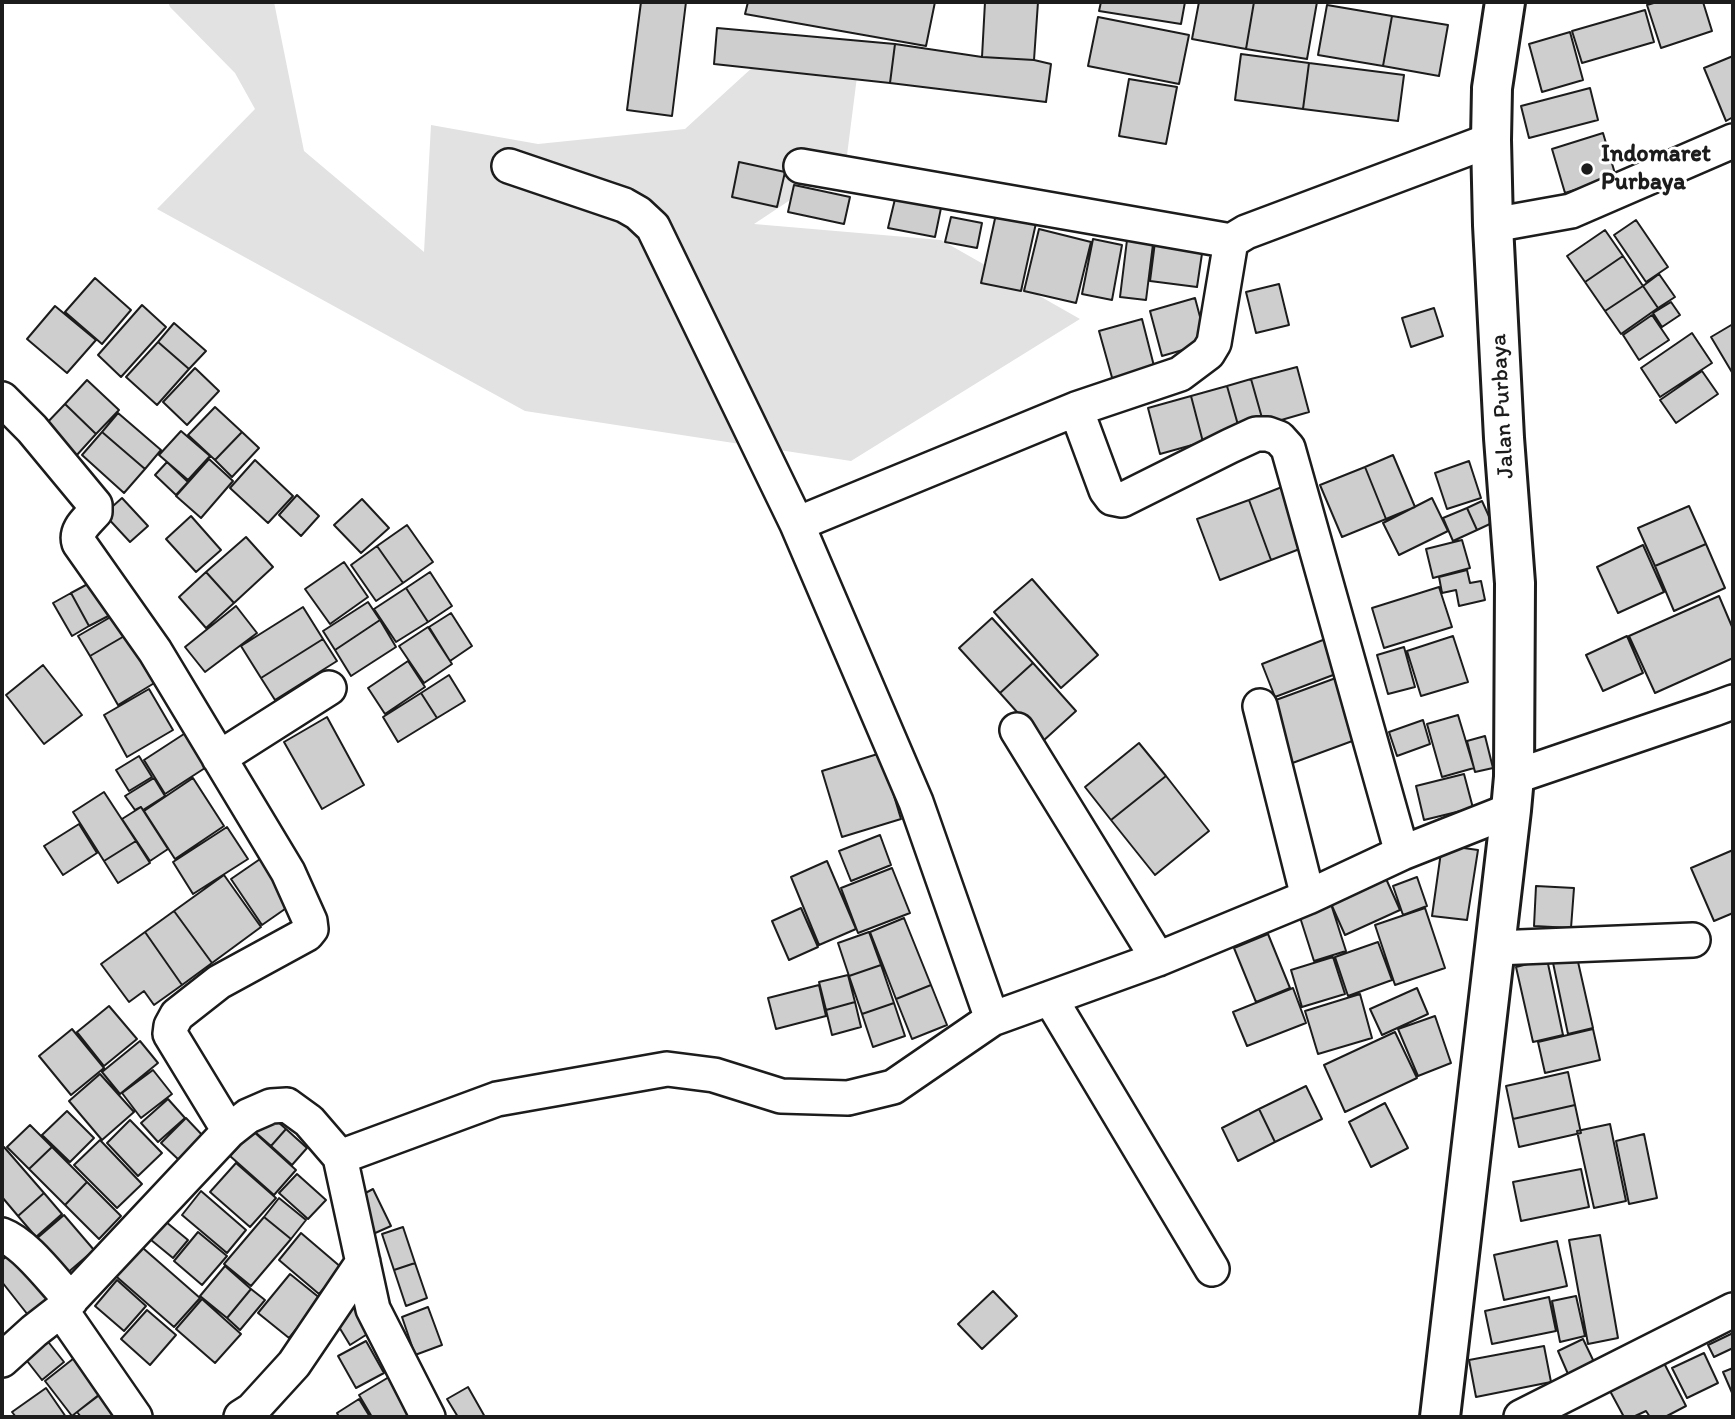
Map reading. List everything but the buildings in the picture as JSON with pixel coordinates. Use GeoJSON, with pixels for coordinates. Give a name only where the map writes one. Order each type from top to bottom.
{"type":"FeatureCollection","features":[{"type":"Feature","properties":{"kind":"main road","name":"Jalan Purbaya"},"geometry":{"type":"LineString","coordinates":[[1440,1417],[1512,793],[1515,583],[1504,438],[1491,140],[1492,88],[1505,2]]}},
{"type":"Feature","properties":{"kind":"street"},"geometry":{"type":"LineString","coordinates":[[801,166],[1231,241],[1246,232],[1491,140]]}},
{"type":"Feature","properties":{"kind":"street"},"geometry":{"type":"LineString","coordinates":[[1493,225],[1571,211],[1733,141]]}},
{"type":"Feature","properties":{"kind":"street"},"geometry":{"type":"LineString","coordinates":[[509,166],[624,205],[653,227],[797,524],[916,802],[992,1019]]}},
{"type":"Feature","properties":{"kind":"street"},"geometry":{"type":"LineString","coordinates":[[797,524],[1076,409],[1180,374],[1208,352],[1214,342],[1231,241]]}},
{"type":"Feature","properties":{"kind":"street"},"geometry":{"type":"LineString","coordinates":[[2,399],[32,429],[95,505],[95,512],[79,531],[79,543],[155,651],[288,873],[310,921],[311,929],[306,934],[219,982],[177,1015],[171,1026],[170,1034],[229,1131]]}},
{"type":"Feature","properties":{"kind":"street"},"geometry":{"type":"LineString","coordinates":[[1076,409],[1106,490],[1112,498],[1122,500],[1256,434],[1279,438],[1289,449],[1402,853]]}},
{"type":"Feature","properties":{"kind":"street"},"geometry":{"type":"LineString","coordinates":[[219,758],[329,688]]}},
{"type":"Feature","properties":{"kind":"street"},"geometry":{"type":"LineString","coordinates":[[340,1157],[497,1099],[667,1069],[715,1074],[781,1096],[848,1098],[893,1087],[992,1019],[1158,959],[1308,897],[1402,853],[1512,793],[1733,702]]}},
{"type":"Feature","properties":{"kind":"street"},"geometry":{"type":"LineString","coordinates":[[1260,706],[1308,897]]}},
{"type":"Feature","properties":{"kind":"street"},"geometry":{"type":"LineString","coordinates":[[1017,730],[1158,959]]}},
{"type":"Feature","properties":{"kind":"street"},"geometry":{"type":"LineString","coordinates":[[1495,948],[1693,940]]}},
{"type":"Feature","properties":{"kind":"street"},"geometry":{"type":"LineString","coordinates":[[1050,998],[1212,1269]]}},
{"type":"Feature","properties":{"kind":"street"},"geometry":{"type":"LineString","coordinates":[[2,1360],[66,1305],[229,1131],[248,1116],[271,1106],[287,1105],[309,1121],[340,1157],[373,1309],[428,1417]]}},
{"type":"Feature","properties":{"kind":"street"},"geometry":{"type":"LineString","coordinates":[[2,1234],[23,1248],[66,1305],[135,1417]]}},
{"type":"Feature","properties":{"kind":"street"},"geometry":{"type":"LineString","coordinates":[[241,1417],[252,1410],[293,1364],[363,1262]]}},
{"type":"Feature","properties":{"kind":"street"},"geometry":{"type":"LineString","coordinates":[[1521,1417],[1733,1310]]}},
{"type":"Feature","properties":{"kind":"shaded area"},"geometry":{"type":"Polygon","coordinates":[[[168,2],[274,2],[304,151],[424,252],[431,125],[538,144],[685,129],[754,66],[859,61],[846,163],[754,224],[941,240],[1080,319],[851,461],[525,411],[157,209],[255,109],[235,73],[168,2]]]}},
{"type":"Feature","properties":{"kind":"place","name":"Indomaret Purbaya"},"geometry":{"type":"Point","coordinates":[1587,169]}}]}
